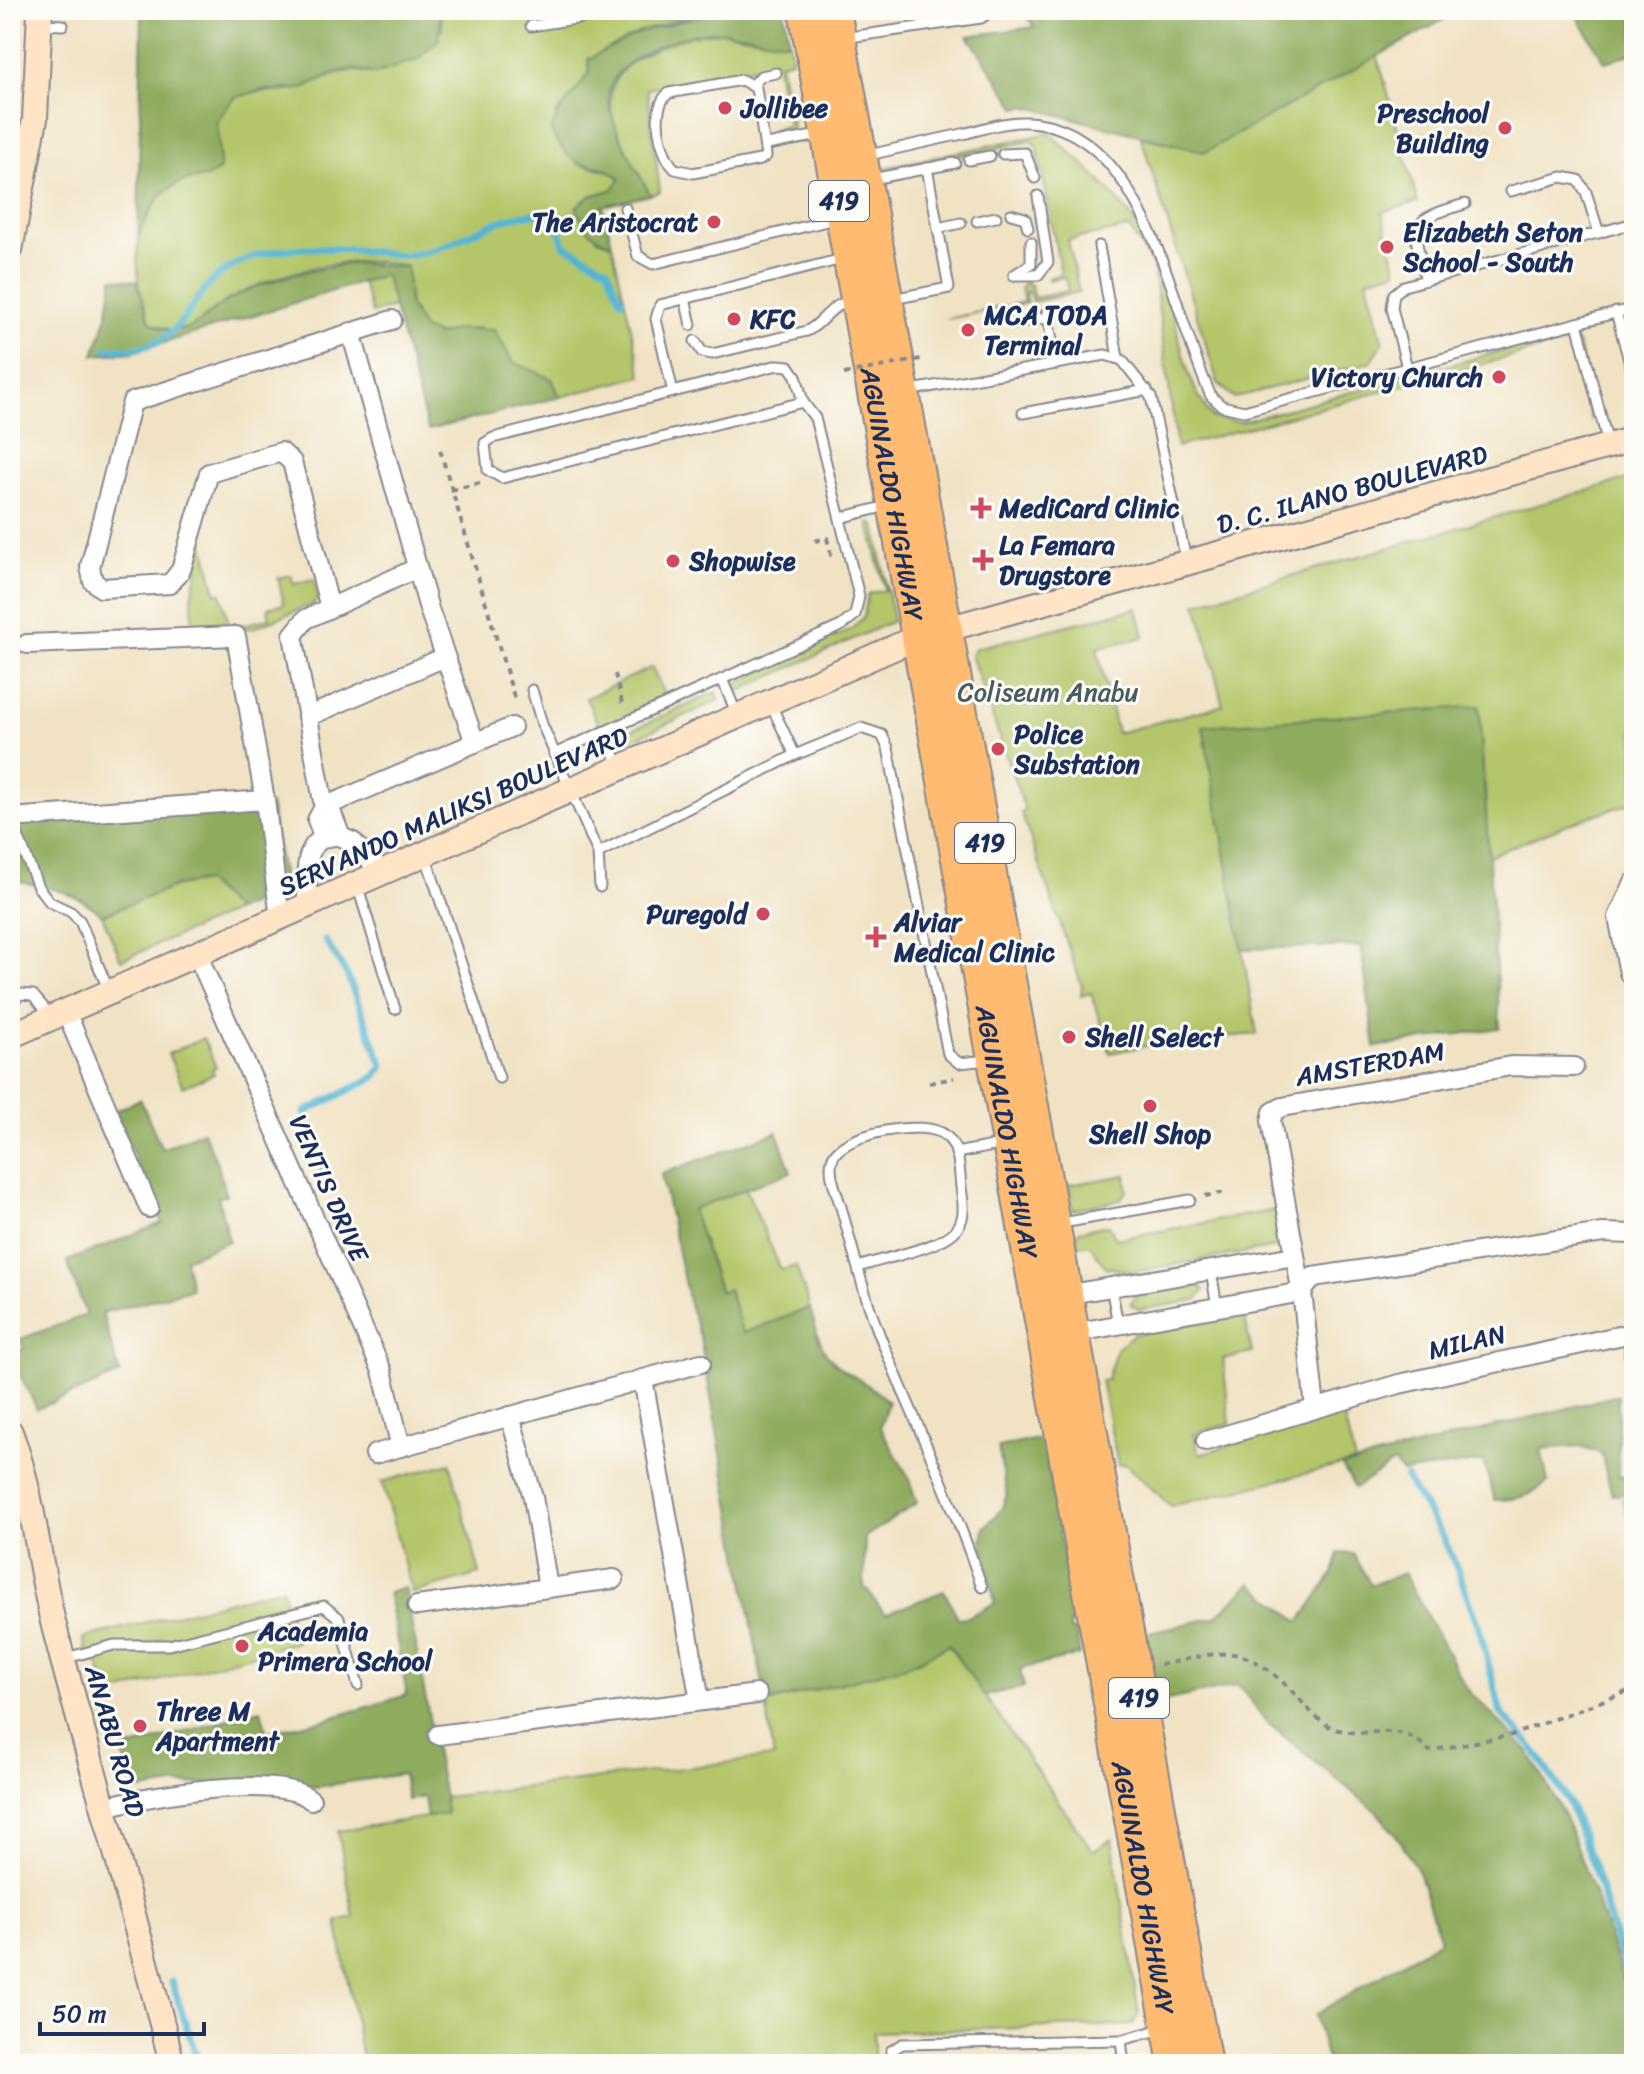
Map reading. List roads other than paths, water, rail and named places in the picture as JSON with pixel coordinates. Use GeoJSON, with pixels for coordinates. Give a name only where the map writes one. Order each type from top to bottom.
{"type":"FeatureCollection","features":[{"type":"Feature","properties":{"kind":"highway","name":"AGUINALDO HIGHWAY"},"geometry":{"type":"LineString","coordinates":[[805,10],[855,157],[842,217],[850,258],[872,300],[904,392],[932,634],[1008,1056],[1054,1225],[1052,1298]]}},
{"type":"Feature","properties":{"kind":"highway","name":"AGUINALDO HIGHWAY"},"geometry":{"type":"LineString","coordinates":[[837,24],[894,505],[932,634]]}},
{"type":"Feature","properties":{"kind":"highway","name":"AGUINALDO HIGHWAY"},"geometry":{"type":"LineString","coordinates":[[1008,1056],[1009,1143],[1052,1298],[1175,2064]]}},
{"type":"Feature","properties":{"kind":"highway","name":"AGUINALDO HIGHWAY"},"geometry":{"type":"LineString","coordinates":[[1058,1335],[1134,1670],[1205,2064]]}},
{"type":"Feature","properties":{"kind":"street"},"geometry":{"type":"LineString","coordinates":[[10,250],[20,146],[48,20]]}},
{"type":"Feature","properties":{"kind":"street"},"geometry":{"type":"LineString","coordinates":[[330,608],[292,462],[281,452],[209,473],[181,570],[170,584],[101,588],[93,581],[90,567],[132,402],[392,320]]}},
{"type":"Feature","properties":{"kind":"street"},"geometry":{"type":"LineString","coordinates":[[351,332],[417,568],[475,743]]}},
{"type":"Feature","properties":{"kind":"street","name":"D. C. ILANO BOULEVARD"},"geometry":{"type":"LineString","coordinates":[[932,634],[1634,439]]}},
{"type":"Feature","properties":{"kind":"street"},"geometry":{"type":"LineString","coordinates":[[332,837],[332,814],[324,807],[293,635],[300,622],[417,568]]}},
{"type":"Feature","properties":{"kind":"street","name":"SERVANDO MALIKSI BOULEVARD"},"geometry":{"type":"LineString","coordinates":[[13,1035],[932,634]]}},
{"type":"Feature","properties":{"kind":"street"},"geometry":{"type":"LineString","coordinates":[[27,644],[236,636],[265,800],[280,918]]}},
{"type":"Feature","properties":{"kind":"street"},"geometry":{"type":"LineString","coordinates":[[307,717],[445,657]]}},
{"type":"Feature","properties":{"kind":"street"},"geometry":{"type":"LineString","coordinates":[[324,807],[512,727]]}},
{"type":"Feature","properties":{"kind":"street"},"geometry":{"type":"LineString","coordinates":[[11,818],[265,800]]}},
{"type":"Feature","properties":{"kind":"street"},"geometry":{"type":"LineString","coordinates":[[332,837],[353,842],[382,873]]}},
{"type":"Feature","properties":{"kind":"street"},"geometry":{"type":"LineString","coordinates":[[308,906],[308,855],[332,837]]}},
{"type":"Feature","properties":{"kind":"street"},"geometry":{"type":"LineString","coordinates":[[1634,883],[1618,917],[1629,973],[1634,977]]}},
{"type":"Feature","properties":{"kind":"street","name":"VENTIS DRIVE"},"geometry":{"type":"LineString","coordinates":[[197,954],[382,1371],[401,1447]]}},
{"type":"Feature","properties":{"kind":"street"},"geometry":{"type":"LineString","coordinates":[[59,1015],[149,1208]]}},
{"type":"Feature","properties":{"kind":"street","name":"AMSTERDAM"},"geometry":{"type":"LineString","coordinates":[[1295,1256],[1271,1121],[1277,1109],[1511,1066],[1574,1067]]}},
{"type":"Feature","properties":{"kind":"street"},"geometry":{"type":"LineString","coordinates":[[1058,1335],[1217,1307],[1307,1285],[1603,1233],[1634,1234]]}},
{"type":"Feature","properties":{"kind":"street"},"geometry":{"type":"LineString","coordinates":[[1052,1298],[1295,1256],[1307,1285],[1315,1408]]}},
{"type":"Feature","properties":{"kind":"street"},"geometry":{"type":"LineString","coordinates":[[1634,1309],[1634,1354]]}},
{"type":"Feature","properties":{"kind":"street","name":"MILAN"},"geometry":{"type":"LineString","coordinates":[[1206,1441],[1445,1373],[1632,1333]]}},
{"type":"Feature","properties":{"kind":"street"},"geometry":{"type":"LineString","coordinates":[[375,1454],[701,1363]]}},
{"type":"Feature","properties":{"kind":"street"},"geometry":{"type":"LineString","coordinates":[[643,1379],[700,1701]]}},
{"type":"Feature","properties":{"kind":"street"},"geometry":{"type":"LineString","coordinates":[[510,1416],[533,1497],[548,1588]]}},
{"type":"Feature","properties":{"kind":"street","name":"ANABU ROAD"},"geometry":{"type":"LineString","coordinates":[[10,1432],[33,1504],[46,1590],[63,1659],[172,2064]]}},
{"type":"Feature","properties":{"kind":"street"},"geometry":{"type":"LineString","coordinates":[[417,1606],[614,1579]]}},
{"type":"Feature","properties":{"kind":"street"},"geometry":{"type":"LineString","coordinates":[[438,1735],[757,1694]]}},
{"type":"Feature","properties":{"kind":"street"},"geometry":{"type":"LineString","coordinates":[[105,1807],[158,1794],[275,1787],[296,1790],[311,1800]]}},
{"type":"Feature","properties":{"kind":"street"},"geometry":{"type":"LineString","coordinates":[[10,1947],[10,1967]]}},
{"type":"Feature","properties":{"kind":"lane"},"geometry":{"type":"LineString","coordinates":[[531,26],[631,10]]}},
{"type":"Feature","properties":{"kind":"lane"},"geometry":{"type":"LineString","coordinates":[[837,24],[981,18],[993,10]]}},
{"type":"Feature","properties":{"kind":"lane"},"geometry":{"type":"LineString","coordinates":[[754,84],[761,76],[776,73]]}},
{"type":"Feature","properties":{"kind":"lane"},"geometry":{"type":"LineString","coordinates":[[742,80],[754,84],[767,145],[766,156],[760,160],[693,173],[675,169],[665,155],[658,113],[665,96],[742,80]]}},
{"type":"Feature","properties":{"kind":"lane"},"geometry":{"type":"LineString","coordinates":[[855,157],[1026,122],[1058,128],[1099,152],[1117,172],[1158,249],[1205,384],[1222,406],[1244,411],[1634,308]]}},
{"type":"Feature","properties":{"kind":"lane"},"geometry":{"type":"LineString","coordinates":[[767,145],[927,168],[955,163]]}},
{"type":"Feature","properties":{"kind":"lane"},"geometry":{"type":"LineString","coordinates":[[1003,154],[1025,153],[1035,178]]}},
{"type":"Feature","properties":{"kind":"lane"},"geometry":{"type":"LineString","coordinates":[[969,160],[990,156]]}},
{"type":"Feature","properties":{"kind":"lane"},"geometry":{"type":"LineString","coordinates":[[695,341],[702,352],[712,354],[807,331],[819,324],[830,309],[949,288],[927,168]]}},
{"type":"Feature","properties":{"kind":"lane"},"geometry":{"type":"LineString","coordinates":[[1511,191],[1562,177],[1578,180],[1586,192],[1599,233]]}},
{"type":"Feature","properties":{"kind":"lane"},"geometry":{"type":"LineString","coordinates":[[1031,242],[1034,255],[1031,264],[1014,275],[1038,275],[1048,262],[1038,196]]}},
{"type":"Feature","properties":{"kind":"lane"},"geometry":{"type":"LineString","coordinates":[[1426,280],[1415,239],[1417,225],[1426,215],[1465,204]]}},
{"type":"Feature","properties":{"kind":"lane"},"geometry":{"type":"LineString","coordinates":[[625,208],[638,256],[653,264],[842,217]]}},
{"type":"Feature","properties":{"kind":"lane"},"geometry":{"type":"LineString","coordinates":[[1011,214],[1025,218],[1028,228]]}},
{"type":"Feature","properties":{"kind":"lane"},"geometry":{"type":"LineString","coordinates":[[977,221],[996,217]]}},
{"type":"Feature","properties":{"kind":"lane"},"geometry":{"type":"LineString","coordinates":[[938,228],[961,223]]}},
{"type":"Feature","properties":{"kind":"lane"},"geometry":{"type":"LineString","coordinates":[[1407,368],[1392,308],[1394,294],[1404,286],[1634,223]]}},
{"type":"Feature","properties":{"kind":"lane"},"geometry":{"type":"LineString","coordinates":[[1099,246],[1118,358],[1147,390],[1187,564]]}},
{"type":"Feature","properties":{"kind":"lane"},"geometry":{"type":"LineString","coordinates":[[673,392],[655,314],[660,305],[850,258]]}},
{"type":"Feature","properties":{"kind":"lane"},"geometry":{"type":"LineString","coordinates":[[685,298],[691,325]]}},
{"type":"Feature","properties":{"kind":"lane"},"geometry":{"type":"LineString","coordinates":[[1616,312],[1634,379]]}},
{"type":"Feature","properties":{"kind":"lane"},"geometry":{"type":"LineString","coordinates":[[1014,324],[1047,314],[1056,364]]}},
{"type":"Feature","properties":{"kind":"lane"},"geometry":{"type":"LineString","coordinates":[[1577,323],[1609,447]]}},
{"type":"Feature","properties":{"kind":"lane"},"geometry":{"type":"LineString","coordinates":[[904,392],[1105,355],[1118,358]]}},
{"type":"Feature","properties":{"kind":"lane"},"geometry":{"type":"LineString","coordinates":[[554,754],[841,626],[855,615],[859,596],[815,418],[803,402],[794,370],[784,364],[488,440],[483,448],[486,461],[491,474],[498,478],[803,402]]}},
{"type":"Feature","properties":{"kind":"lane"},"geometry":{"type":"LineString","coordinates":[[1023,413],[1147,390]]}},
{"type":"Feature","properties":{"kind":"lane"},"geometry":{"type":"LineString","coordinates":[[840,518],[894,505]]}},
{"type":"Feature","properties":{"kind":"lane"},"geometry":{"type":"LineString","coordinates":[[722,679],[738,717]]}},
{"type":"Feature","properties":{"kind":"lane"},"geometry":{"type":"LineString","coordinates":[[532,691],[554,754],[598,853],[600,887]]}},
{"type":"Feature","properties":{"kind":"lane"},"geometry":{"type":"LineString","coordinates":[[770,703],[795,755]]}},
{"type":"Feature","properties":{"kind":"lane"},"geometry":{"type":"LineString","coordinates":[[598,853],[795,755],[861,728],[876,731],[886,741],[948,1054],[954,1061],[963,1064],[1008,1056]]}},
{"type":"Feature","properties":{"kind":"lane"},"geometry":{"type":"LineString","coordinates":[[604,732],[621,768]]}},
{"type":"Feature","properties":{"kind":"lane"},"geometry":{"type":"LineString","coordinates":[[11,818],[38,887],[50,902],[71,912],[80,921],[110,992]]}},
{"type":"Feature","properties":{"kind":"lane"},"geometry":{"type":"LineString","coordinates":[[425,854],[499,1078]]}},
{"type":"Feature","properties":{"kind":"lane"},"geometry":{"type":"LineString","coordinates":[[357,884],[395,1009]]}},
{"type":"Feature","properties":{"kind":"lane"},"geometry":{"type":"LineString","coordinates":[[13,1035],[11,1004],[20,994],[33,995],[59,1015]]}},
{"type":"Feature","properties":{"kind":"lane"},"geometry":{"type":"LineString","coordinates":[[858,1267],[953,1233],[964,1214],[956,1153],[943,1133],[920,1126],[853,1139],[840,1147],[831,1167],[858,1267],[883,1344],[947,1488],[982,1587]]}},
{"type":"Feature","properties":{"kind":"lane"},"geometry":{"type":"LineString","coordinates":[[956,1153],[1009,1143]]}},
{"type":"Feature","properties":{"kind":"lane"},"geometry":{"type":"LineString","coordinates":[[1054,1225],[1190,1200]]}},
{"type":"Feature","properties":{"kind":"lane"},"geometry":{"type":"LineString","coordinates":[[1211,1271],[1217,1307]]}},
{"type":"Feature","properties":{"kind":"lane"},"geometry":{"type":"LineString","coordinates":[[1111,1287],[1118,1324]]}},
{"type":"Feature","properties":{"kind":"lane"},"geometry":{"type":"LineString","coordinates":[[63,1659],[114,1645],[169,1645],[324,1606],[339,1618],[358,1685]]}},
{"type":"Feature","properties":{"kind":"lane"},"geometry":{"type":"LineString","coordinates":[[891,2064],[891,2051],[902,2044],[1121,2040],[1169,2027]]}},
{"type":"Feature","properties":{"kind":"lane"},"geometry":{"type":"LineString","coordinates":[[1121,2040],[1124,2064]]}},
{"type":"Feature","properties":{"kind":"waterway"},"geometry":{"type":"LineString","coordinates":[[107,349],[136,348],[157,342],[183,320],[217,276],[252,257],[303,248],[410,255],[447,245],[496,223],[533,214],[555,214],[564,245],[607,268],[621,300]]}},
{"type":"Feature","properties":{"kind":"waterway"},"geometry":{"type":"LineString","coordinates":[[319,1180],[324,1176],[305,1112],[375,1077],[383,1066],[347,975],[325,940]]}},
{"type":"Feature","properties":{"kind":"waterway"},"geometry":{"type":"LineString","coordinates":[[1406,1478],[1443,1537],[1459,1573],[1479,1627],[1501,1713],[1533,1748],[1569,1803],[1593,1865],[1634,1999]]}},
{"type":"Feature","properties":{"kind":"waterway"},"geometry":{"type":"LineString","coordinates":[[1625,1500],[1634,1529]]}},
{"type":"Feature","properties":{"kind":"waterway"},"geometry":{"type":"LineString","coordinates":[[172,1982],[199,2064]]}},
{"type":"Feature","properties":{"kind":"place","name":"Jollibee"},"geometry":{"type":"Point","coordinates":[725,108]}},
{"type":"Feature","properties":{"kind":"place","name":"Preschool Building"},"geometry":{"type":"Point","coordinates":[1505,128]}},
{"type":"Feature","properties":{"kind":"place","name":"The Aristocrat"},"geometry":{"type":"Point","coordinates":[714,222]}},
{"type":"Feature","properties":{"kind":"place","name":"Elizabeth Seton School - South"},"geometry":{"type":"Point","coordinates":[1387,247]}},
{"type":"Feature","properties":{"kind":"place","name":"KFC"},"geometry":{"type":"Point","coordinates":[734,319]}},
{"type":"Feature","properties":{"kind":"place","name":"MCA TODA Terminal"},"geometry":{"type":"Point","coordinates":[968,330]}},
{"type":"Feature","properties":{"kind":"place","name":"Victory Church"},"geometry":{"type":"Point","coordinates":[1499,377]}},
{"type":"Feature","properties":{"kind":"place","name":"MediCard Clinic"},"geometry":{"type":"Point","coordinates":[981,508]}},
{"type":"Feature","properties":{"kind":"place","name":"La Femara Drugstore"},"geometry":{"type":"Point","coordinates":[983,560]}},
{"type":"Feature","properties":{"kind":"place","name":"Shopwise"},"geometry":{"type":"Point","coordinates":[673,561]}},
{"type":"Feature","properties":{"kind":"place","name":"Police Substation"},"geometry":{"type":"Point","coordinates":[998,749]}},
{"type":"Feature","properties":{"kind":"place","name":"Puregold"},"geometry":{"type":"Point","coordinates":[763,914]}},
{"type":"Feature","properties":{"kind":"place","name":"Alviar Medical Clinic"},"geometry":{"type":"Point","coordinates":[876,937]}},
{"type":"Feature","properties":{"kind":"place","name":"Shell Select"},"geometry":{"type":"Point","coordinates":[1069,1037]}},
{"type":"Feature","properties":{"kind":"place","name":"Shell Shop"},"geometry":{"type":"Point","coordinates":[1150,1106]}},
{"type":"Feature","properties":{"kind":"place","name":"Academia Primera School"},"geometry":{"type":"Point","coordinates":[242,1646]}},
{"type":"Feature","properties":{"kind":"place","name":"Three M Apartment"},"geometry":{"type":"Point","coordinates":[140,1726]}},
{"type":"Feature","properties":{"kind":"park label","name":"Coliseum Anabu"},"geometry":{"type":"Point","coordinates":[1048,692]}}]}
